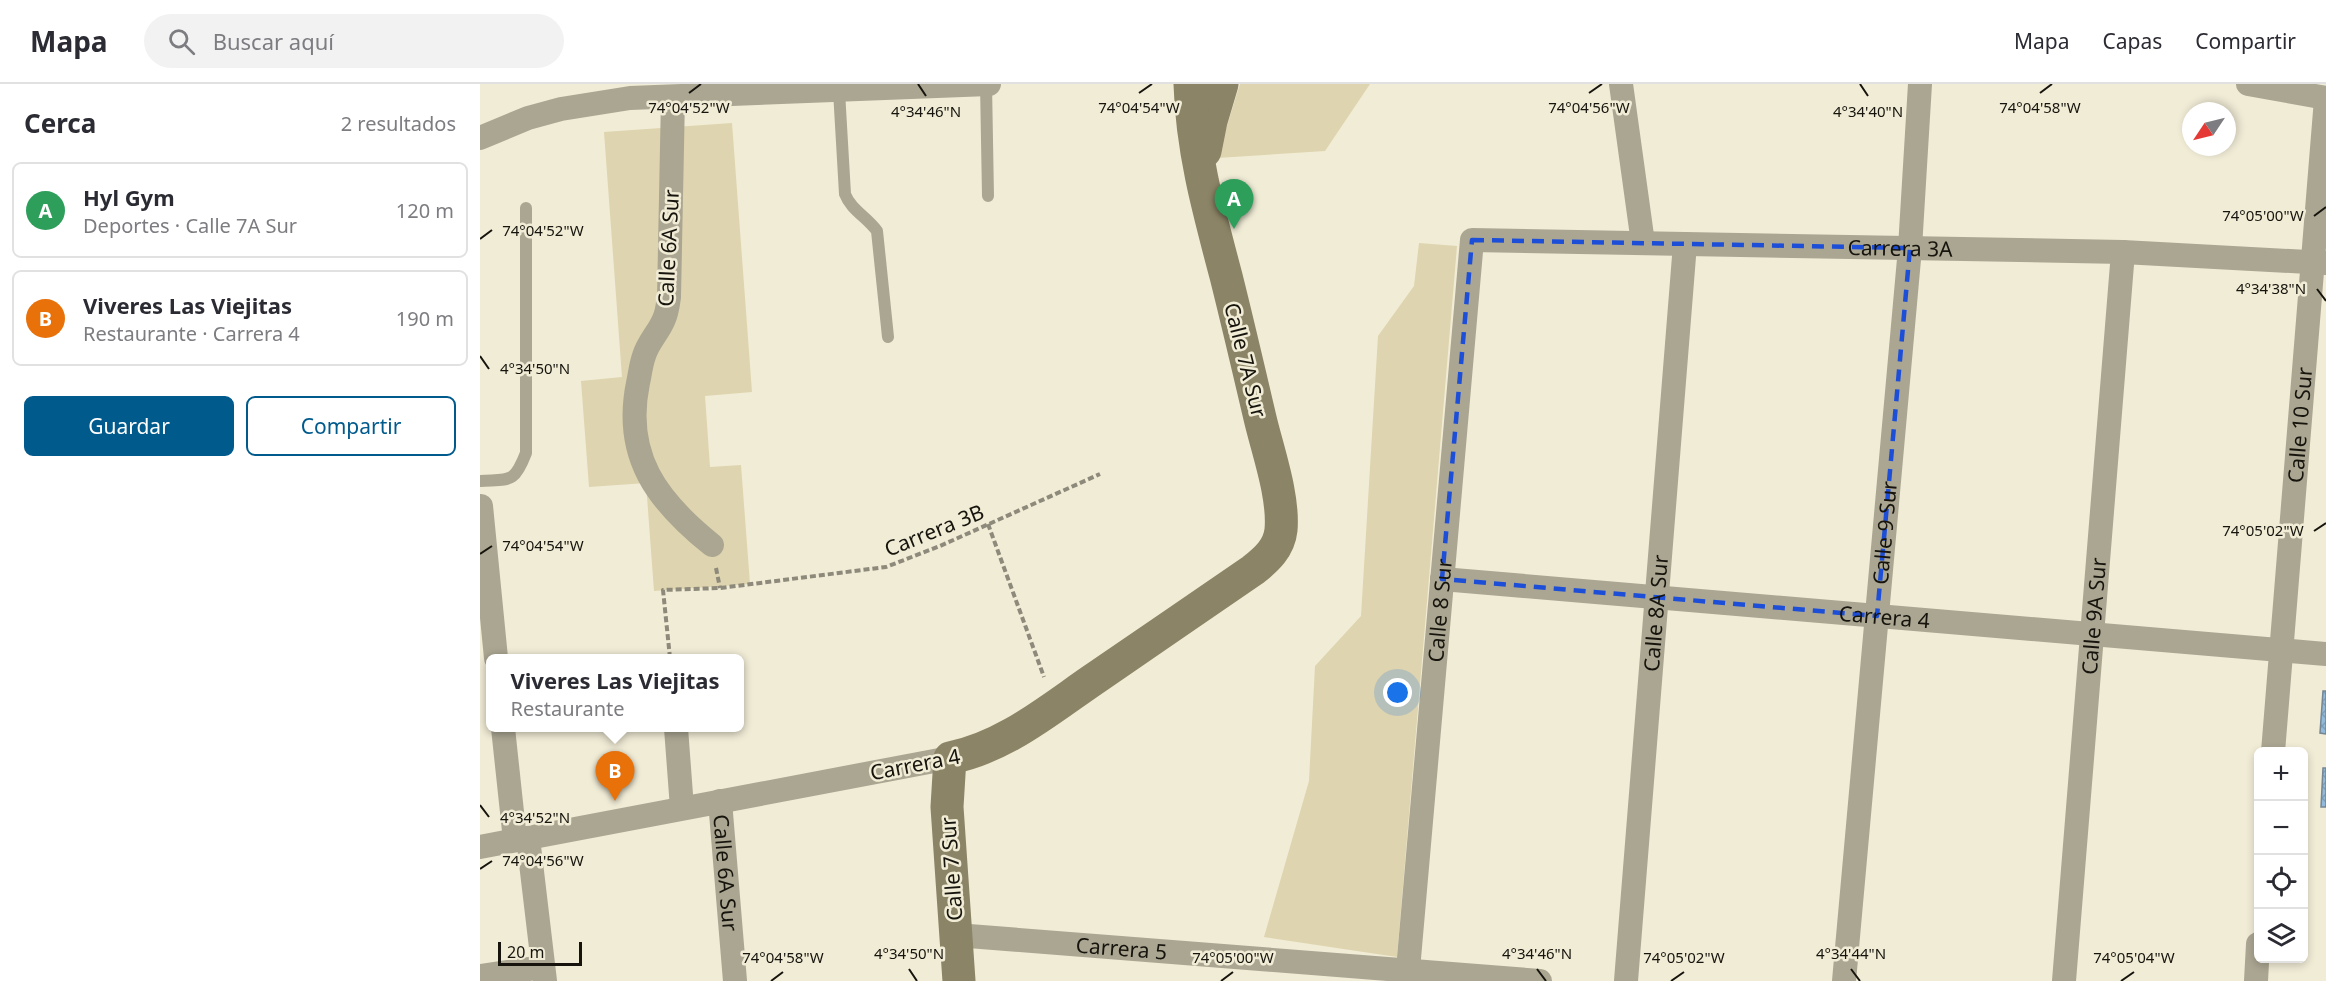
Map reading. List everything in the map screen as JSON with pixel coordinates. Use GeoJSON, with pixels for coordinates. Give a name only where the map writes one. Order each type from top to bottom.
{"type":"FeatureCollection","features":[{"type":"Feature","properties":{"kind":"street"},"geometry":{"type":"LineString","coordinates":[[480,138],[528,118],[561,109],[630,98],[988,84]]}},
{"type":"Feature","properties":{"kind":"street","name":"Calle 7A Sur"},"geometry":{"type":"LineString","coordinates":[[1190,84],[1192,128],[1203,189],[1244,346],[1276,489],[1281,532]]}},
{"type":"Feature","properties":{"kind":"street","name":"Calle 7A Sur"},"geometry":{"type":"LineString","coordinates":[[1203,189],[1206,143],[1222,84]]}},
{"type":"Feature","properties":{"kind":"street"},"geometry":{"type":"LineString","coordinates":[[1622,84],[1643,243]]}},
{"type":"Feature","properties":{"kind":"street","name":"Calle 9 Sur"},"geometry":{"type":"LineString","coordinates":[[1844,981],[1910,248],[1920,84]]}},
{"type":"Feature","properties":{"kind":"street"},"geometry":{"type":"LineString","coordinates":[[2248,84],[2326,98]]}},
{"type":"Feature","properties":{"kind":"street","name":"Calle 6A Sur"},"geometry":{"type":"LineString","coordinates":[[673,97],[669,297],[664,319],[643,356],[633,406],[634,431],[638,450],[652,483],[685,523],[712,545]]}},
{"type":"Feature","properties":{"kind":"street","name":"Calle 10 Sur"},"geometry":{"type":"LineString","coordinates":[[2273,747],[2320,262],[2326,98]]}},
{"type":"Feature","properties":{"kind":"street","name":"Carrera 3A"},"geometry":{"type":"LineString","coordinates":[[1472,240],[2123,252],[2320,262]]}},
{"type":"Feature","properties":{"kind":"street","name":"Calle 8 Sur"},"geometry":{"type":"LineString","coordinates":[[1408,976],[1472,240]]}},
{"type":"Feature","properties":{"kind":"street","name":"Calle 8A Sur"},"geometry":{"type":"LineString","coordinates":[[1626,981],[1685,244]]}},
{"type":"Feature","properties":{"kind":"street","name":"Calle 9A Sur"},"geometry":{"type":"LineString","coordinates":[[2064,981],[2123,252]]}},
{"type":"Feature","properties":{"kind":"street"},"geometry":{"type":"LineString","coordinates":[[481,506],[496,654]]}},
{"type":"Feature","properties":{"kind":"street","name":"Carrera 4"},"geometry":{"type":"LineString","coordinates":[[480,846],[972,753],[996,743],[1054,706],[1253,570],[1265,561],[1277,546],[1281,532]]}},
{"type":"Feature","properties":{"kind":"street","name":"Carrera 4"},"geometry":{"type":"LineString","coordinates":[[1442,579],[2326,654]]}},
{"type":"Feature","properties":{"kind":"street"},"geometry":{"type":"LineString","coordinates":[[480,976],[544,974],[504,732]]}},
{"type":"Feature","properties":{"kind":"street","name":"Calle 6A Sur"},"geometry":{"type":"LineString","coordinates":[[675,732],[682,808]]}},
{"type":"Feature","properties":{"kind":"street","name":"Calle 7 Sur"},"geometry":{"type":"LineString","coordinates":[[950,758],[947,807],[959,981]]}},
{"type":"Feature","properties":{"kind":"street","name":"Calle 6A Sur"},"geometry":{"type":"LineString","coordinates":[[720,801],[735,981]]}},
{"type":"Feature","properties":{"kind":"street","name":"Carrera 5"},"geometry":{"type":"LineString","coordinates":[[956,935],[1408,976],[1540,981]]}},
{"type":"Feature","properties":{"kind":"street"},"geometry":{"type":"LineString","coordinates":[[2256,981],[2257,963]]}},
{"type":"Feature","properties":{"kind":"lane"},"geometry":{"type":"LineString","coordinates":[[988,84],[988,196]]}},
{"type":"Feature","properties":{"kind":"lane"},"geometry":{"type":"LineString","coordinates":[[839,90],[845,194],[852,206],[870,221],[877,231],[888,336]]}},
{"type":"Feature","properties":{"kind":"lane"},"geometry":{"type":"LineString","coordinates":[[480,481],[511,479],[519,471],[526,453],[526,208]]}},
{"type":"Feature","properties":{"kind":"path","name":"Carrera 3B"},"geometry":{"type":"LineString","coordinates":[[670,654],[663,590],[720,588],[886,567],[1100,474]]}},
{"type":"Feature","properties":{"kind":"path"},"geometry":{"type":"LineString","coordinates":[[988,524],[1054,706]]}},
{"type":"Feature","properties":{"kind":"highlighted area"},"geometry":{"type":"Polygon","coordinates":[[[1472,240],[1910,248],[1877,616],[1442,579],[1472,240]]]}},
{"type":"Feature","properties":{"kind":"shaded area"},"geometry":{"type":"Polygon","coordinates":[[[1240,84],[1370,84],[1325,151],[1217,158],[1240,84]]]}},
{"type":"Feature","properties":{"kind":"shaded area"},"geometry":{"type":"Polygon","coordinates":[[[732,123],[752,392],[705,396],[710,467],[741,465],[750,584],[654,591],[646,483],[589,487],[581,381],[622,377],[604,132],[732,123]]]}},
{"type":"Feature","properties":{"kind":"shaded area"},"geometry":{"type":"Polygon","coordinates":[[[1419,243],[1457,246],[1397,957],[1264,937],[1309,781],[1315,666],[1361,616],[1378,336],[1414,286],[1419,243]]]}},
{"type":"Feature","properties":{"kind":"building"},"geometry":{"type":"Polygon","coordinates":[[[2323,691],[2326,691],[2326,734],[2320,733],[2323,691]]]}},
{"type":"Feature","properties":{"kind":"building"},"geometry":{"type":"Polygon","coordinates":[[[2323,768],[2326,768],[2326,807],[2321,807],[2323,768]]]}},
{"type":"Feature","properties":{"kind":"place","name":"Hyl Gym"},"geometry":{"type":"Point","coordinates":[1234,229]}},
{"type":"Feature","properties":{"kind":"place","name":"Viveres Las Viejitas"},"geometry":{"type":"Point","coordinates":[615,801]}}]}
